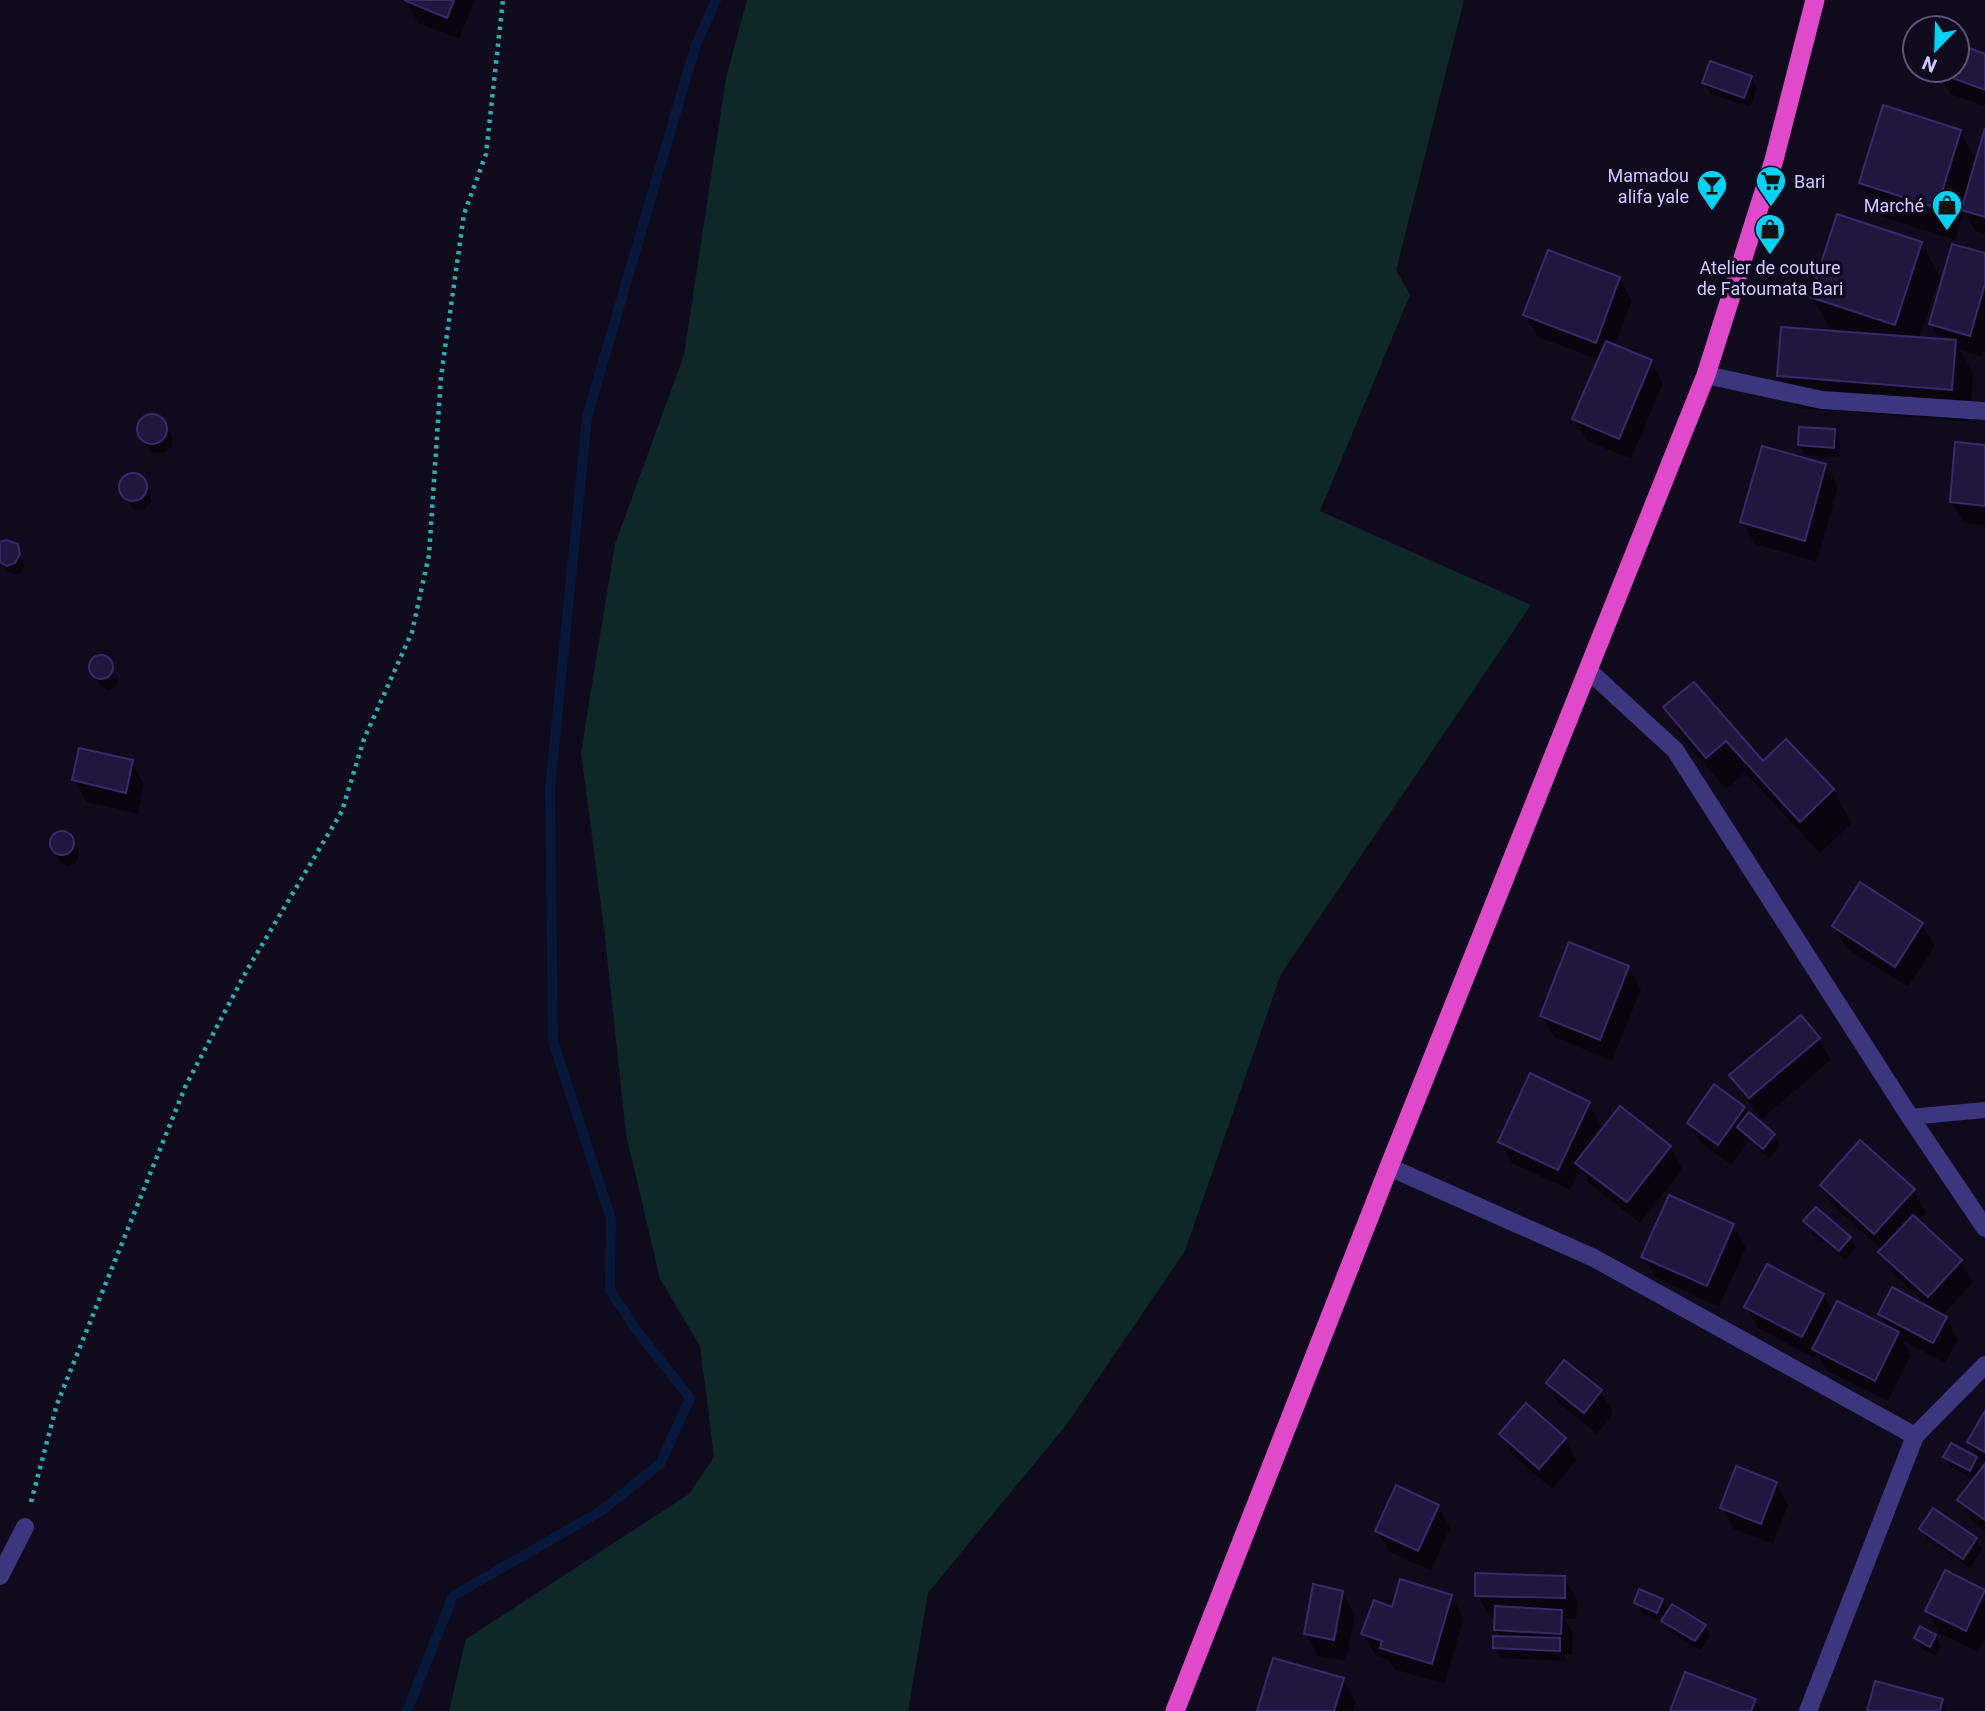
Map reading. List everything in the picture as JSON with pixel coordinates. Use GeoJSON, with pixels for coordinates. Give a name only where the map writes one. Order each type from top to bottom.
{"type":"FeatureCollection","features":[{"type":"Feature","properties":{"kind":"highway"},"geometry":{"type":"LineString","coordinates":[[1175,1711],[1706,375],[1774,160],[1815,0]]}},
{"type":"Feature","properties":{"kind":"street"},"geometry":{"type":"LineString","coordinates":[[1706,375],[1822,400],[1985,411]]}},
{"type":"Feature","properties":{"kind":"street"},"geometry":{"type":"LineString","coordinates":[[1588,670],[1675,750],[1910,1117],[1985,1228]]}},
{"type":"Feature","properties":{"kind":"street"},"geometry":{"type":"LineString","coordinates":[[1389,1167],[1594,1258],[1915,1436]]}},
{"type":"Feature","properties":{"kind":"street"},"geometry":{"type":"LineString","coordinates":[[1808,1711],[1915,1436],[1985,1365]]}},
{"type":"Feature","properties":{"kind":"street"},"geometry":{"type":"LineString","coordinates":[[0,1576],[25,1527]]}},
{"type":"Feature","properties":{"kind":"lane"},"geometry":{"type":"LineString","coordinates":[[1910,1117],[1985,1110]]}},
{"type":"Feature","properties":{"kind":"path"},"geometry":{"type":"LineString","coordinates":[[25,1527],[57,1404],[186,1085],[247,970],[342,811],[364,739],[412,632],[429,555],[441,377],[464,214],[486,154],[503,0]]}},
{"type":"Feature","properties":{"kind":"green space"},"geometry":{"type":"Polygon","coordinates":[[[747,0],[1464,0],[1396,270],[1410,295],[1320,511],[1531,605],[1281,974],[1185,1251],[1067,1424],[928,1593],[908,1711],[449,1711],[466,1639],[689,1494],[714,1457],[700,1346],[660,1279],[626,1134],[604,928],[581,752],[615,544],[684,355],[726,78],[747,0]]]}},
{"type":"Feature","properties":{"kind":"building"},"geometry":{"type":"Polygon","coordinates":[[[404,0],[454,0],[447,18],[404,0]]]}},
{"type":"Feature","properties":{"kind":"building"},"geometry":{"type":"Polygon","coordinates":[[[1971,48],[1985,54],[1985,90],[1969,84],[1971,84],[1971,48]]]}},
{"type":"Feature","properties":{"kind":"building"},"geometry":{"type":"Polygon","coordinates":[[[1710,61],[1752,76],[1744,98],[1702,83],[1710,61]]]}},
{"type":"Feature","properties":{"kind":"building"},"geometry":{"type":"Polygon","coordinates":[[[1883,105],[1961,130],[1937,208],[1859,183],[1883,105]]]}},
{"type":"Feature","properties":{"kind":"building"},"geometry":{"type":"Polygon","coordinates":[[[1985,128],[1985,217],[1961,210],[1985,128]]]}},
{"type":"Feature","properties":{"kind":"building"},"geometry":{"type":"Polygon","coordinates":[[[1837,214],[1922,242],[1895,325],[1810,297],[1837,214]]]}},
{"type":"Feature","properties":{"kind":"building"},"geometry":{"type":"Polygon","coordinates":[[[1952,244],[1985,253],[1985,284],[1970,336],[1929,324],[1952,244]]]}},
{"type":"Feature","properties":{"kind":"building"},"geometry":{"type":"Polygon","coordinates":[[[1548,250],[1620,277],[1596,343],[1523,315],[1548,250]]]}},
{"type":"Feature","properties":{"kind":"building"},"geometry":{"type":"Polygon","coordinates":[[[1781,327],[1956,340],[1952,390],[1777,376],[1781,327]]]}},
{"type":"Feature","properties":{"kind":"building"},"geometry":{"type":"Polygon","coordinates":[[[1606,341],[1652,360],[1619,439],[1572,419],[1606,341]]]}},
{"type":"Feature","properties":{"kind":"building"},"geometry":{"type":"Polygon","coordinates":[[[152,414],[163,418],[167,429],[163,440],[152,444],[141,440],[137,429],[141,418],[152,414]]]}},
{"type":"Feature","properties":{"kind":"building"},"geometry":{"type":"Polygon","coordinates":[[[1799,427],[1835,429],[1834,448],[1798,445],[1799,427]]]}},
{"type":"Feature","properties":{"kind":"building"},"geometry":{"type":"Polygon","coordinates":[[[1955,442],[1985,445],[1985,506],[1950,502],[1955,442]]]}},
{"type":"Feature","properties":{"kind":"building"},"geometry":{"type":"Polygon","coordinates":[[[1762,446],[1826,464],[1805,541],[1740,522],[1762,446]]]}},
{"type":"Feature","properties":{"kind":"building"},"geometry":{"type":"Polygon","coordinates":[[[133,473],[143,477],[147,487],[143,497],[133,501],[123,497],[119,487],[123,477],[133,473]]]}},
{"type":"Feature","properties":{"kind":"building"},"geometry":{"type":"Polygon","coordinates":[[[6,540],[18,544],[20,554],[15,563],[7,566],[0,562],[0,542],[6,540]]]}},
{"type":"Feature","properties":{"kind":"building"},"geometry":{"type":"Polygon","coordinates":[[[101,655],[110,658],[113,667],[110,676],[101,679],[92,676],[89,667],[92,658],[101,655]]]}},
{"type":"Feature","properties":{"kind":"building"},"geometry":{"type":"Polygon","coordinates":[[[1694,682],[1763,761],[1786,739],[1834,789],[1800,822],[1726,741],[1706,758],[1663,707],[1694,682]]]}},
{"type":"Feature","properties":{"kind":"building"},"geometry":{"type":"Polygon","coordinates":[[[79,748],[133,760],[126,793],[72,780],[79,748]]]}},
{"type":"Feature","properties":{"kind":"building"},"geometry":{"type":"Polygon","coordinates":[[[62,831],[71,834],[74,843],[71,852],[62,855],[53,852],[50,843],[53,834],[62,831]]]}},
{"type":"Feature","properties":{"kind":"building"},"geometry":{"type":"Polygon","coordinates":[[[1860,882],[1923,923],[1895,967],[1832,926],[1860,882]]]}},
{"type":"Feature","properties":{"kind":"building"},"geometry":{"type":"Polygon","coordinates":[[[1569,942],[1629,966],[1600,1040],[1540,1016],[1569,942]]]}},
{"type":"Feature","properties":{"kind":"building"},"geometry":{"type":"Polygon","coordinates":[[[1801,1015],[1820,1038],[1749,1098],[1729,1075],[1801,1015]]]}},
{"type":"Feature","properties":{"kind":"building"},"geometry":{"type":"Polygon","coordinates":[[[1530,1073],[1590,1102],[1558,1170],[1498,1142],[1530,1073]]]}},
{"type":"Feature","properties":{"kind":"building"},"geometry":{"type":"Polygon","coordinates":[[[1714,1084],[1745,1107],[1718,1145],[1687,1123],[1714,1084]]]}},
{"type":"Feature","properties":{"kind":"building"},"geometry":{"type":"Polygon","coordinates":[[[1620,1106],[1671,1146],[1627,1202],[1575,1163],[1620,1106]]]}},
{"type":"Feature","properties":{"kind":"building"},"geometry":{"type":"Polygon","coordinates":[[[1749,1112],[1775,1134],[1763,1149],[1737,1127],[1749,1112]]]}},
{"type":"Feature","properties":{"kind":"building"},"geometry":{"type":"Polygon","coordinates":[[[1860,1140],[1915,1189],[1874,1234],[1820,1185],[1860,1140]]]}},
{"type":"Feature","properties":{"kind":"building"},"geometry":{"type":"Polygon","coordinates":[[[1669,1195],[1734,1224],[1707,1286],[1641,1257],[1669,1195]]]}},
{"type":"Feature","properties":{"kind":"building"},"geometry":{"type":"Polygon","coordinates":[[[1816,1207],[1851,1237],[1839,1251],[1803,1221],[1816,1207]]]}},
{"type":"Feature","properties":{"kind":"building"},"geometry":{"type":"Polygon","coordinates":[[[1913,1215],[1962,1260],[1928,1297],[1878,1252],[1913,1215]]]}},
{"type":"Feature","properties":{"kind":"building"},"geometry":{"type":"Polygon","coordinates":[[[1767,1264],[1824,1294],[1802,1337],[1744,1307],[1767,1264]]]}},
{"type":"Feature","properties":{"kind":"building"},"geometry":{"type":"Polygon","coordinates":[[[1892,1287],[1947,1317],[1933,1343],[1878,1314],[1892,1287]]]}},
{"type":"Feature","properties":{"kind":"building"},"geometry":{"type":"Polygon","coordinates":[[[1837,1301],[1899,1332],[1875,1381],[1812,1349],[1837,1301]]]}},
{"type":"Feature","properties":{"kind":"building"},"geometry":{"type":"Polygon","coordinates":[[[1564,1360],[1602,1390],[1584,1413],[1546,1383],[1564,1360]]]}},
{"type":"Feature","properties":{"kind":"building"},"geometry":{"type":"Polygon","coordinates":[[[1526,1403],[1566,1438],[1539,1469],[1499,1434],[1526,1403]]]}},
{"type":"Feature","properties":{"kind":"building"},"geometry":{"type":"Polygon","coordinates":[[[1985,1411],[1985,1452],[1967,1442],[1985,1411]]]}},
{"type":"Feature","properties":{"kind":"building"},"geometry":{"type":"Polygon","coordinates":[[[1951,1443],[1977,1457],[1970,1471],[1943,1457],[1951,1443]]]}},
{"type":"Feature","properties":{"kind":"building"},"geometry":{"type":"Polygon","coordinates":[[[1985,1464],[1985,1520],[1957,1500],[1985,1464]]]}},
{"type":"Feature","properties":{"kind":"building"},"geometry":{"type":"Polygon","coordinates":[[[1736,1466],[1777,1482],[1761,1524],[1720,1508],[1736,1466]]]}},
{"type":"Feature","properties":{"kind":"building"},"geometry":{"type":"Polygon","coordinates":[[[1396,1485],[1439,1505],[1418,1551],[1375,1531],[1396,1485]]]}},
{"type":"Feature","properties":{"kind":"building"},"geometry":{"type":"Polygon","coordinates":[[[1933,1508],[1977,1538],[1963,1559],[1919,1529],[1933,1508]]]}},
{"type":"Feature","properties":{"kind":"building"},"geometry":{"type":"Polygon","coordinates":[[[1945,1570],[1985,1590],[1966,1631],[1925,1611],[1945,1570]]]}},
{"type":"Feature","properties":{"kind":"building"},"geometry":{"type":"Polygon","coordinates":[[[1475,1573],[1565,1576],[1565,1598],[1475,1596],[1475,1573]]]}},
{"type":"Feature","properties":{"kind":"building"},"geometry":{"type":"Polygon","coordinates":[[[1400,1579],[1452,1595],[1432,1664],[1380,1648],[1382,1641],[1361,1634],[1374,1600],[1392,1607],[1400,1579]]]}},
{"type":"Feature","properties":{"kind":"building"},"geometry":{"type":"Polygon","coordinates":[[[1313,1584],[1343,1591],[1334,1640],[1304,1634],[1313,1584]]]}},
{"type":"Feature","properties":{"kind":"building"},"geometry":{"type":"Polygon","coordinates":[[[1639,1589],[1663,1599],[1657,1613],[1634,1603],[1639,1589]]]}},
{"type":"Feature","properties":{"kind":"building"},"geometry":{"type":"Polygon","coordinates":[[[1672,1604],[1706,1625],[1695,1641],[1661,1621],[1672,1604]]]}},
{"type":"Feature","properties":{"kind":"building"},"geometry":{"type":"Polygon","coordinates":[[[1495,1606],[1562,1610],[1561,1634],[1494,1630],[1495,1606]]]}},
{"type":"Feature","properties":{"kind":"building"},"geometry":{"type":"Polygon","coordinates":[[[1920,1626],[1936,1635],[1930,1647],[1914,1638],[1920,1626]]]}},
{"type":"Feature","properties":{"kind":"building"},"geometry":{"type":"Polygon","coordinates":[[[1493,1636],[1560,1638],[1560,1651],[1493,1648],[1493,1636]]]}},
{"type":"Feature","properties":{"kind":"building"},"geometry":{"type":"Polygon","coordinates":[[[1273,1658],[1344,1678],[1334,1711],[1257,1711],[1273,1658]]]}},
{"type":"Feature","properties":{"kind":"building"},"geometry":{"type":"Polygon","coordinates":[[[1685,1672],[1756,1699],[1751,1711],[1670,1711],[1685,1672]]]}},
{"type":"Feature","properties":{"kind":"building"},"geometry":{"type":"Polygon","coordinates":[[[1875,1681],[1943,1699],[1940,1711],[1867,1711],[1875,1681]]]}},
{"type":"Feature","properties":{"kind":"waterway"},"geometry":{"type":"LineString","coordinates":[[407,1711],[453,1596],[601,1511],[660,1464],[690,1398],[637,1331],[610,1290],[611,1219],[553,1041],[550,789],[587,417],[695,47],[716,0]]}},
{"type":"Feature","properties":{"kind":"place","name":"Bari"},"geometry":{"type":"Point","coordinates":[1771,208]}},
{"type":"Feature","properties":{"kind":"place","name":"Mamadou alifa yale"},"geometry":{"type":"Point","coordinates":[1712,212]}},
{"type":"Feature","properties":{"kind":"place","name":"Marché"},"geometry":{"type":"Point","coordinates":[1947,232]}},
{"type":"Feature","properties":{"kind":"place","name":"Atelier de couture de Fatoumata Bari"},"geometry":{"type":"Point","coordinates":[1770,256]}}]}
